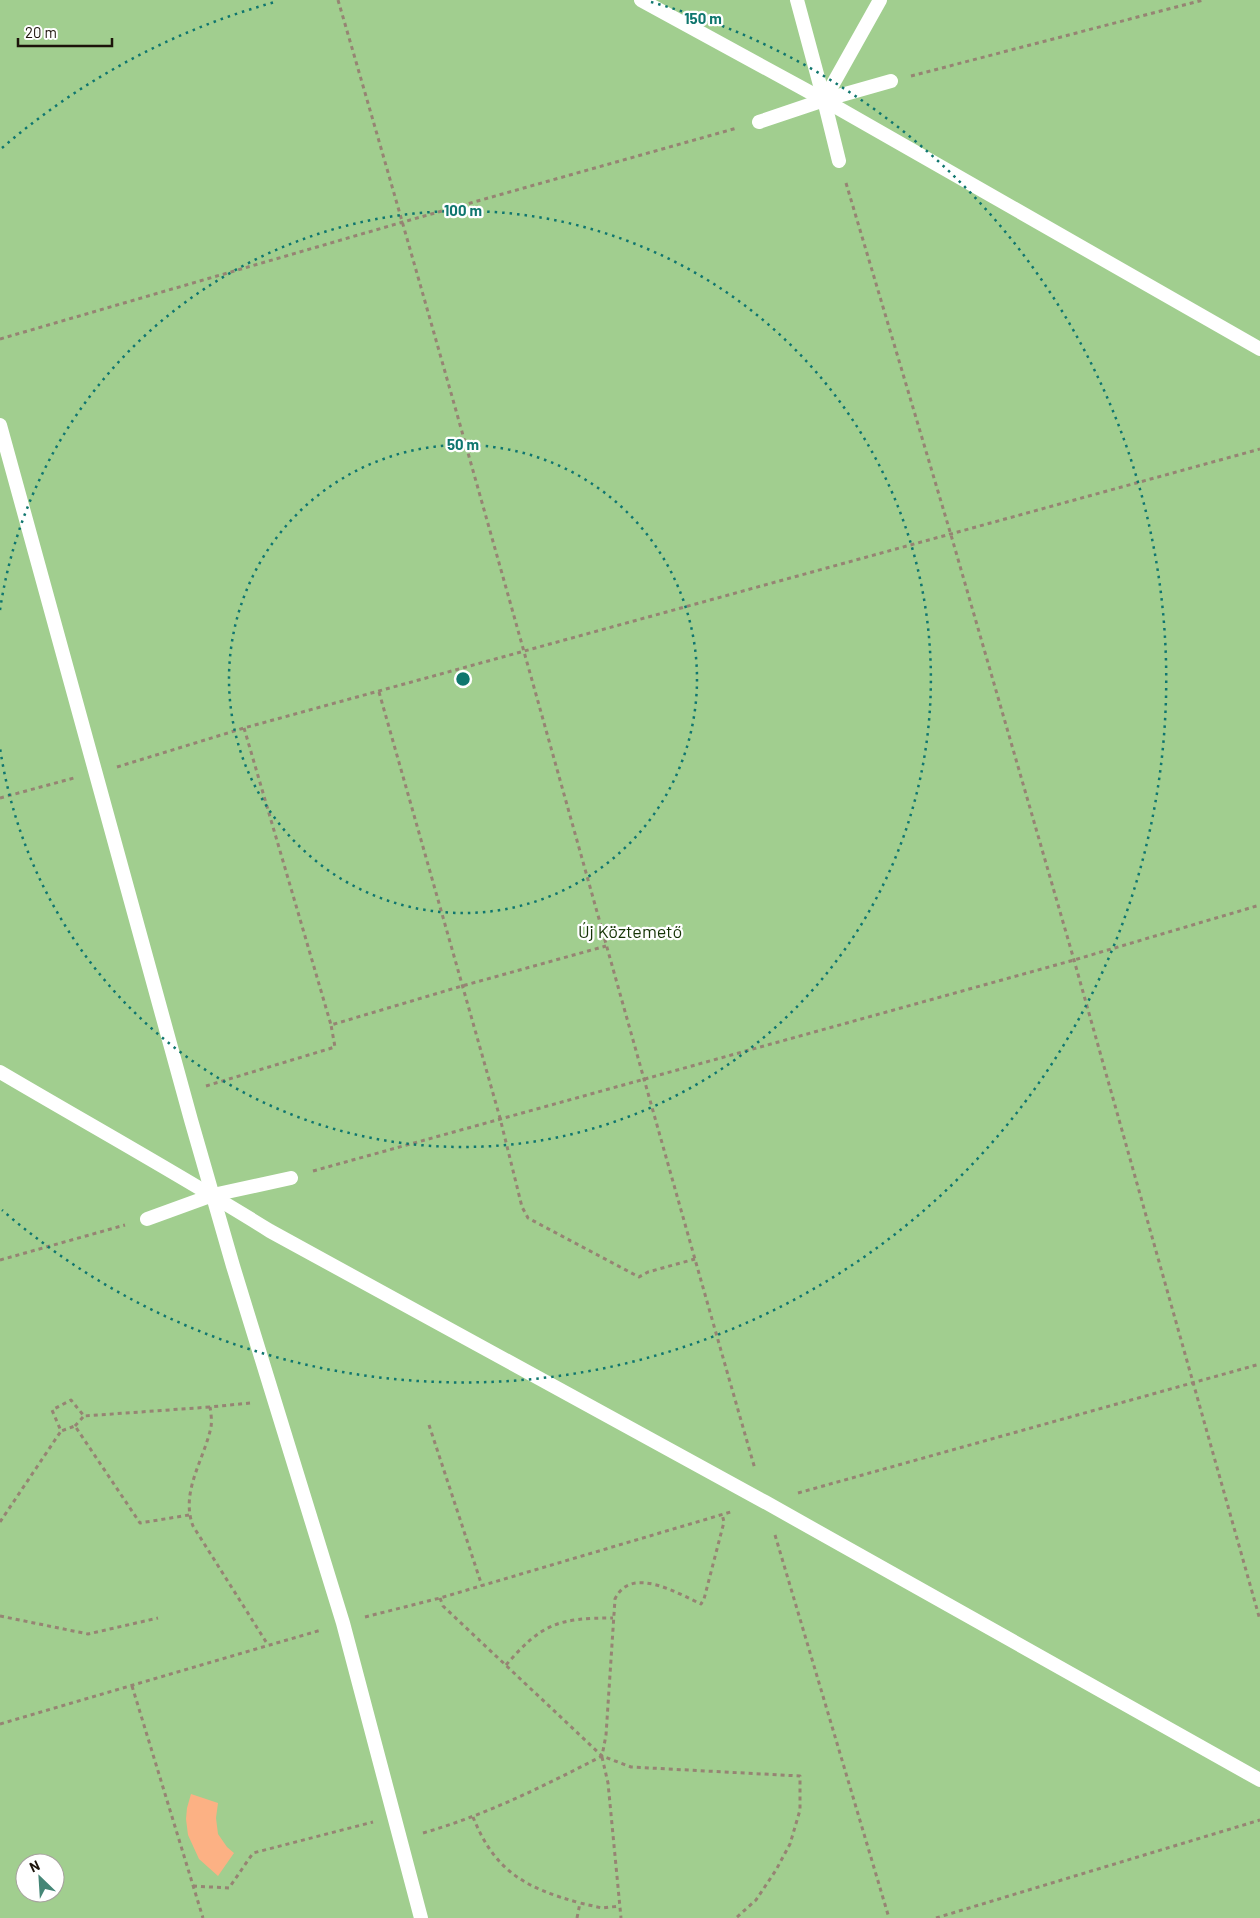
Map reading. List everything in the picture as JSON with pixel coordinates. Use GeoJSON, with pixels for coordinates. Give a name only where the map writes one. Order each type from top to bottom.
{"type":"FeatureCollection","features":[{"type":"Feature","properties":{"kind":"lane"},"geometry":{"type":"LineString","coordinates":[[641,0],[824,100],[1260,349]]}},
{"type":"Feature","properties":{"kind":"lane"},"geometry":{"type":"LineString","coordinates":[[796,0],[839,161]]}},
{"type":"Feature","properties":{"kind":"lane"},"geometry":{"type":"LineString","coordinates":[[824,100],[880,0]]}},
{"type":"Feature","properties":{"kind":"lane"},"geometry":{"type":"LineString","coordinates":[[759,122],[824,100],[891,81]]}},
{"type":"Feature","properties":{"kind":"lane"},"geometry":{"type":"LineString","coordinates":[[0,425],[183,1093],[273,1397],[343,1623],[421,1918]]}},
{"type":"Feature","properties":{"kind":"lane"},"geometry":{"type":"LineString","coordinates":[[0,1072],[144,1157],[213,1195],[270,1231],[765,1502],[1260,1780]]}},
{"type":"Feature","properties":{"kind":"lane"},"geometry":{"type":"LineString","coordinates":[[147,1219],[213,1195],[291,1178]]}},
{"type":"Feature","properties":{"kind":"path"},"geometry":{"type":"LineString","coordinates":[[338,0],[403,222],[643,1080],[888,1918]]}},
{"type":"Feature","properties":{"kind":"path"},"geometry":{"type":"LineString","coordinates":[[891,81],[1203,0]]}},
{"type":"Feature","properties":{"kind":"path"},"geometry":{"type":"LineString","coordinates":[[0,339],[403,222],[759,122]]}},
{"type":"Feature","properties":{"kind":"path"},"geometry":{"type":"LineString","coordinates":[[839,161],[951,535],[1074,960],[1260,1620]]}},
{"type":"Feature","properties":{"kind":"path"},"geometry":{"type":"LineString","coordinates":[[0,798],[95,773],[244,728],[1260,449]]}},
{"type":"Feature","properties":{"kind":"path"},"geometry":{"type":"LineString","coordinates":[[379,692],[500,1118],[522,1207],[528,1218],[639,1277],[648,1272],[695,1259]]}},
{"type":"Feature","properties":{"kind":"path"},"geometry":{"type":"LineString","coordinates":[[183,1093],[335,1047],[244,728]]}},
{"type":"Feature","properties":{"kind":"path"},"geometry":{"type":"LineString","coordinates":[[291,1178],[500,1118],[1074,960],[1260,906]]}},
{"type":"Feature","properties":{"kind":"path"},"geometry":{"type":"LineString","coordinates":[[330,1025],[606,946]]}},
{"type":"Feature","properties":{"kind":"path"},"geometry":{"type":"LineString","coordinates":[[0,1260],[147,1219]]}},
{"type":"Feature","properties":{"kind":"path"},"geometry":{"type":"LineString","coordinates":[[0,1724],[343,1623],[482,1586],[722,1514],[1260,1364]]}},
{"type":"Feature","properties":{"kind":"path"},"geometry":{"type":"LineString","coordinates":[[0,1522],[61,1432],[75,1426],[84,1416],[210,1407],[252,1402],[273,1397]]}},
{"type":"Feature","properties":{"kind":"path"},"geometry":{"type":"LineString","coordinates":[[61,1432],[52,1410],[71,1400],[84,1416]]}},
{"type":"Feature","properties":{"kind":"path"},"geometry":{"type":"LineString","coordinates":[[210,1407],[211,1426],[189,1495],[189,1515],[268,1646]]}},
{"type":"Feature","properties":{"kind":"path"},"geometry":{"type":"LineString","coordinates":[[429,1425],[482,1586]]}},
{"type":"Feature","properties":{"kind":"path"},"geometry":{"type":"LineString","coordinates":[[75,1426],[140,1523],[189,1515]]}},
{"type":"Feature","properties":{"kind":"path"},"geometry":{"type":"LineString","coordinates":[[620,1918],[608,1783],[602,1756],[606,1735],[615,1599],[619,1591],[627,1584],[640,1581],[670,1589],[701,1604],[704,1599],[724,1522],[722,1514]]}},
{"type":"Feature","properties":{"kind":"path"},"geometry":{"type":"LineString","coordinates":[[440,1598],[443,1606],[602,1756],[631,1767],[800,1776],[800,1810],[790,1844],[776,1870],[756,1900],[736,1918]]}},
{"type":"Feature","properties":{"kind":"path"},"geometry":{"type":"LineString","coordinates":[[0,1616],[88,1634],[158,1618]]}},
{"type":"Feature","properties":{"kind":"path"},"geometry":{"type":"LineString","coordinates":[[506,1665],[524,1643],[542,1630],[566,1620],[614,1618]]}},
{"type":"Feature","properties":{"kind":"path"},"geometry":{"type":"LineString","coordinates":[[132,1686],[203,1918]]}},
{"type":"Feature","properties":{"kind":"path"},"geometry":{"type":"LineString","coordinates":[[400,1839],[461,1822],[504,1805],[602,1756]]}},
{"type":"Feature","properties":{"kind":"path"},"geometry":{"type":"LineString","coordinates":[[193,1886],[229,1888],[253,1853],[394,1817]]}},
{"type":"Feature","properties":{"kind":"path"},"geometry":{"type":"LineString","coordinates":[[473,1817],[491,1854],[516,1877],[547,1894],[602,1908],[620,1906]]}},
{"type":"Feature","properties":{"kind":"path"},"geometry":{"type":"LineString","coordinates":[[936,1918],[1260,1820]]}},
{"type":"Feature","properties":{"kind":"path"},"geometry":{"type":"LineString","coordinates":[[577,1918],[580,1903]]}},
{"type":"Feature","properties":{"kind":"green space","name":"Új Köztemető"},"geometry":{"type":"Polygon","coordinates":[[[0,0],[1260,0],[1260,1918],[0,1918],[0,0]]]}},
{"type":"Feature","properties":{"kind":"building"},"geometry":{"type":"Polygon","coordinates":[[[191,1794],[218,1803],[216,1818],[218,1834],[234,1853],[218,1876],[199,1859],[188,1835],[186,1819],[191,1794]]]}}]}
